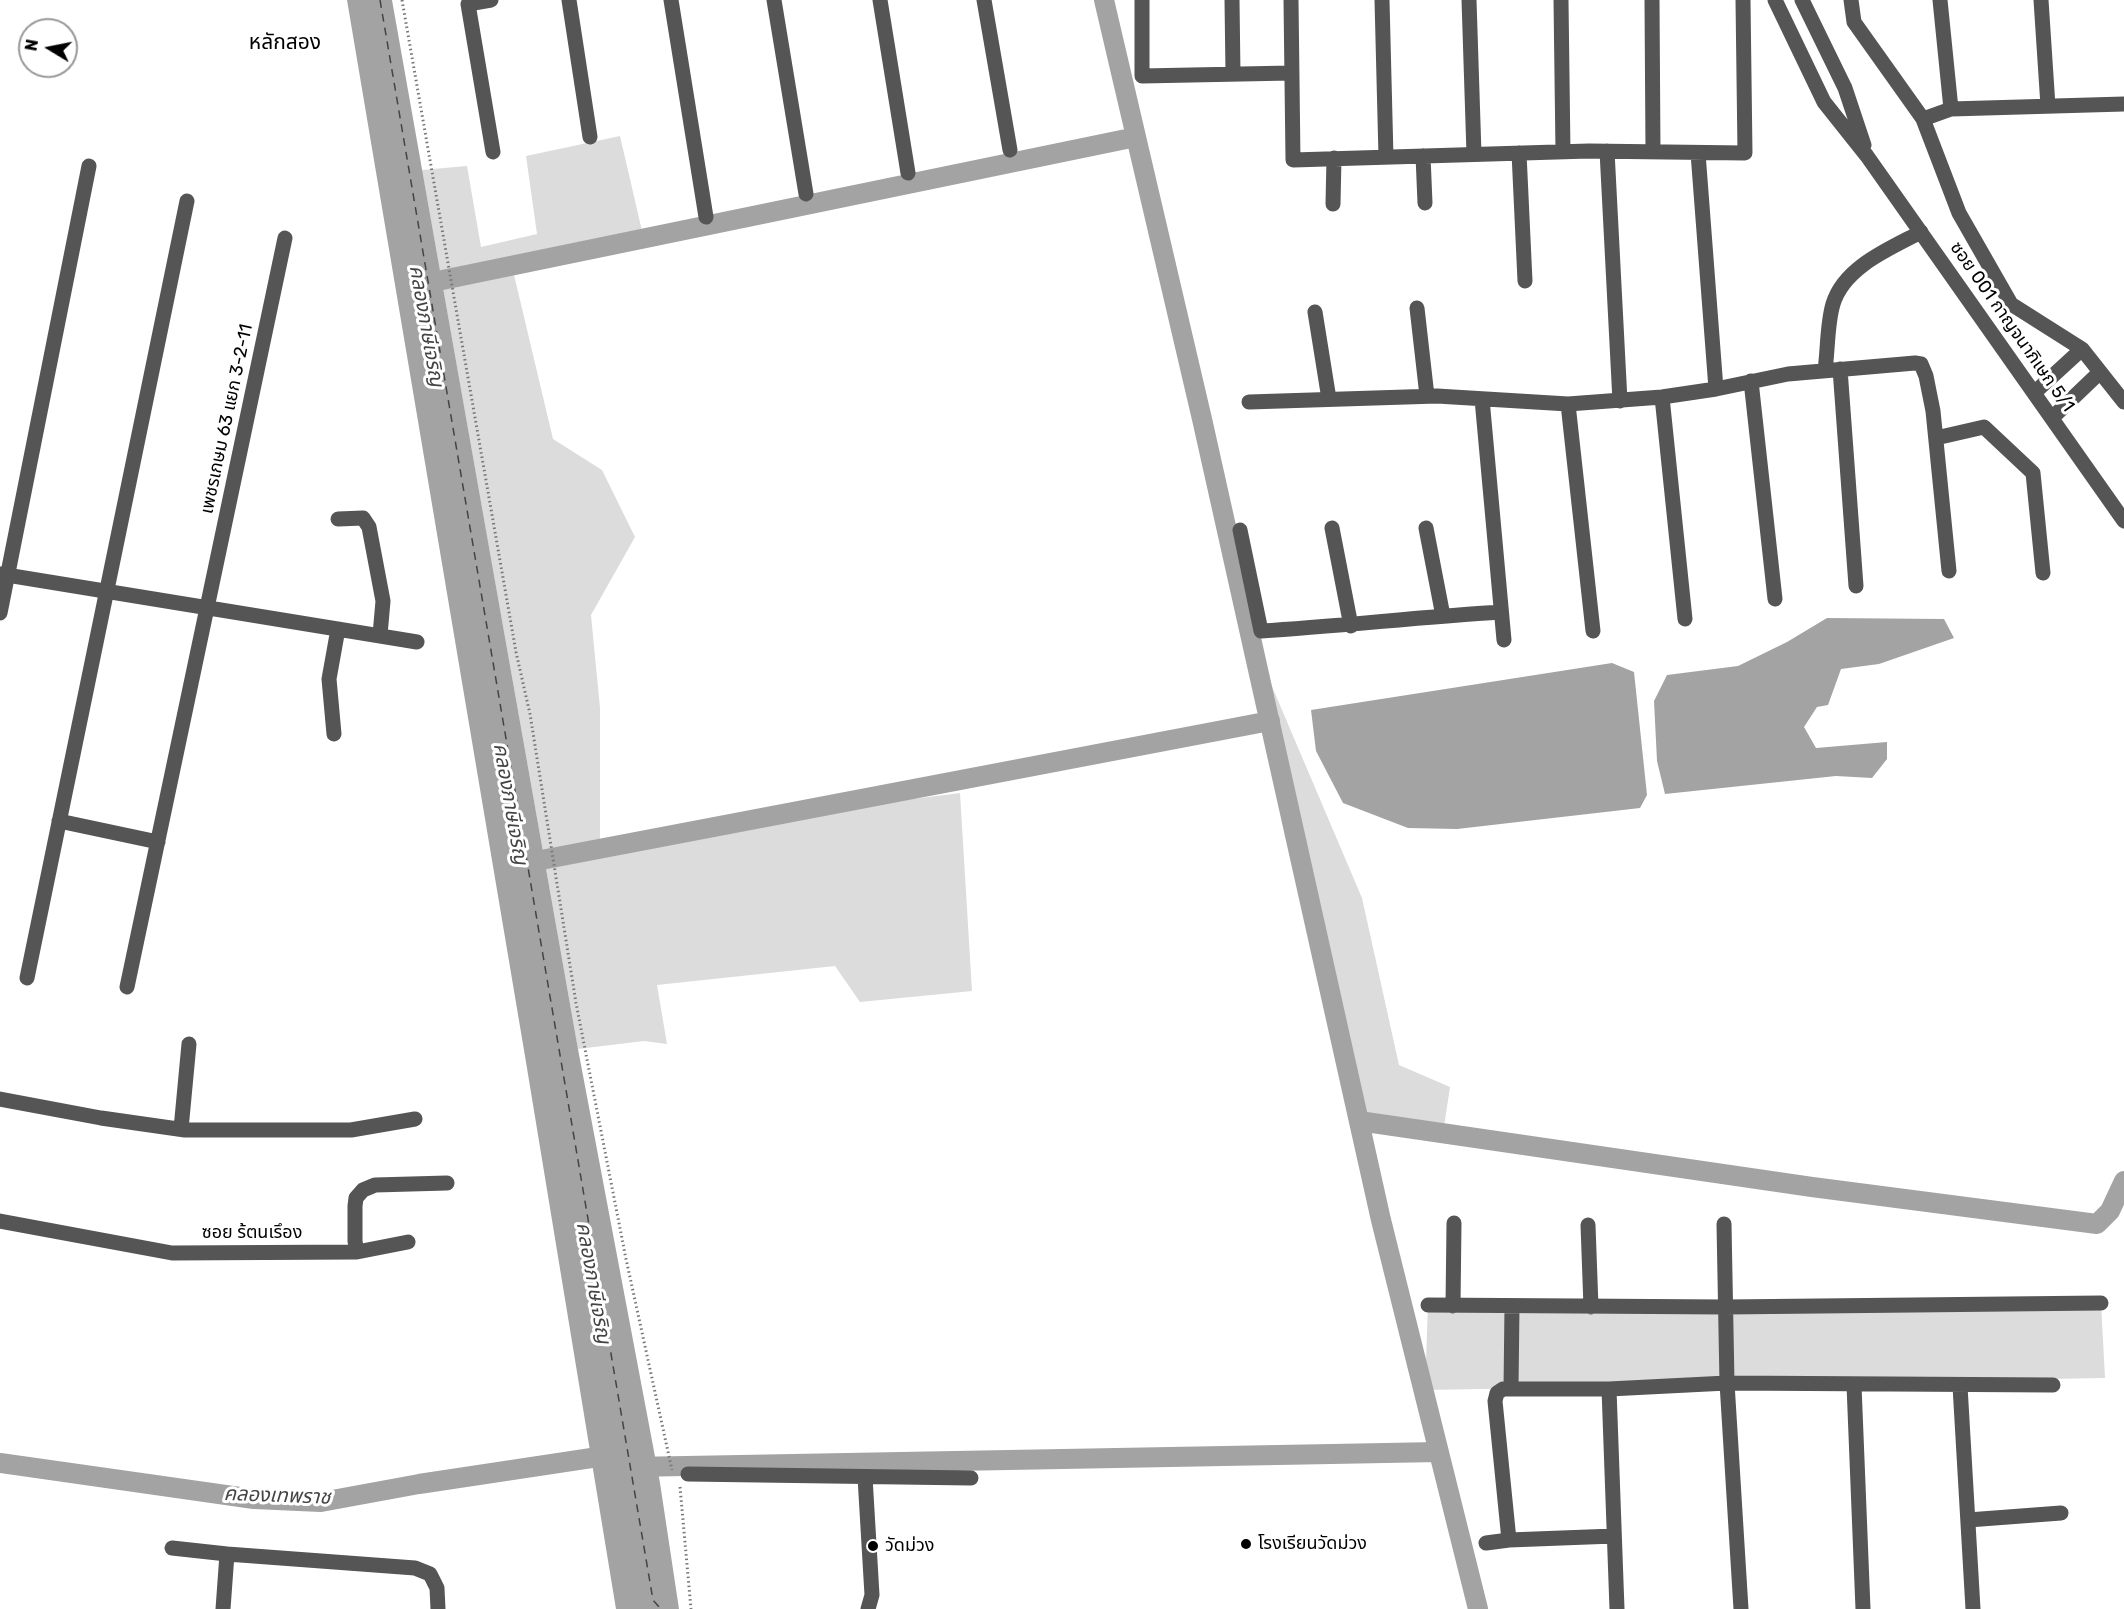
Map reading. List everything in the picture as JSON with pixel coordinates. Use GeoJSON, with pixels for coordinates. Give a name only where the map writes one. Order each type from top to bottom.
{"type":"FeatureCollection","features":[{"type":"Feature","properties":{"kind":"street"},"geometry":{"type":"LineString","coordinates":[[491,0],[468,4],[493,152]]}},
{"type":"Feature","properties":{"kind":"street"},"geometry":{"type":"LineString","coordinates":[[569,0],[590,137]]}},
{"type":"Feature","properties":{"kind":"street"},"geometry":{"type":"LineString","coordinates":[[671,0],[706,217]]}},
{"type":"Feature","properties":{"kind":"street"},"geometry":{"type":"LineString","coordinates":[[774,0],[806,194]]}},
{"type":"Feature","properties":{"kind":"street"},"geometry":{"type":"LineString","coordinates":[[880,0],[908,173]]}},
{"type":"Feature","properties":{"kind":"street"},"geometry":{"type":"LineString","coordinates":[[984,0],[1010,150]]}},
{"type":"Feature","properties":{"kind":"street"},"geometry":{"type":"LineString","coordinates":[[1142,0],[1142,76],[1291,73]]}},
{"type":"Feature","properties":{"kind":"street"},"geometry":{"type":"LineString","coordinates":[[1232,0],[1233,74]]}},
{"type":"Feature","properties":{"kind":"street"},"geometry":{"type":"LineString","coordinates":[[1291,0],[1293,160],[1607,151],[1745,153],[1743,0]]}},
{"type":"Feature","properties":{"kind":"street"},"geometry":{"type":"LineString","coordinates":[[1382,0],[1386,157]]}},
{"type":"Feature","properties":{"kind":"street"},"geometry":{"type":"LineString","coordinates":[[1469,0],[1474,154]]}},
{"type":"Feature","properties":{"kind":"street"},"geometry":{"type":"LineString","coordinates":[[1561,0],[1563,152]]}},
{"type":"Feature","properties":{"kind":"street"},"geometry":{"type":"LineString","coordinates":[[1652,0],[1653,152]]}},
{"type":"Feature","properties":{"kind":"street","name":"ซอย 001 กาญจนาภิเษก 5/1"},"geometry":{"type":"LineString","coordinates":[[1775,0],[1824,102],[1867,156],[2124,521]]}},
{"type":"Feature","properties":{"kind":"street","name":"ซอย 001 กาญจนาภิเษก 5/1"},"geometry":{"type":"LineString","coordinates":[[1802,0],[1845,88],[1867,156]]}},
{"type":"Feature","properties":{"kind":"street"},"geometry":{"type":"LineString","coordinates":[[1851,0],[1854,22],[1923,119],[1959,213],[2012,304],[2082,349],[2124,402]]}},
{"type":"Feature","properties":{"kind":"street"},"geometry":{"type":"LineString","coordinates":[[1940,0],[1951,109]]}},
{"type":"Feature","properties":{"kind":"street"},"geometry":{"type":"LineString","coordinates":[[2042,0],[2048,106]]}},
{"type":"Feature","properties":{"kind":"street"},"geometry":{"type":"LineString","coordinates":[[1923,119],[1951,109],[2124,104]]}},
{"type":"Feature","properties":{"kind":"street"},"geometry":{"type":"LineString","coordinates":[[1607,151],[1620,401]]}},
{"type":"Feature","properties":{"kind":"street"},"geometry":{"type":"LineString","coordinates":[[1519,153],[1525,281]]}},
{"type":"Feature","properties":{"kind":"street"},"geometry":{"type":"LineString","coordinates":[[1698,153],[1716,389]]}},
{"type":"Feature","properties":{"kind":"street"},"geometry":{"type":"LineString","coordinates":[[1423,156],[1425,203]]}},
{"type":"Feature","properties":{"kind":"street"},"geometry":{"type":"LineString","coordinates":[[1333,204],[1334,158]]}},
{"type":"Feature","properties":{"kind":"street"},"geometry":{"type":"LineString","coordinates":[[0,613],[4,575],[89,166]]}},
{"type":"Feature","properties":{"kind":"street"},"geometry":{"type":"LineString","coordinates":[[27,978],[187,201]]}},
{"type":"Feature","properties":{"kind":"street"},"geometry":{"type":"LineString","coordinates":[[1856,586],[1832,370],[1832,307],[1838,291],[1851,274],[1886,250],[1921,232]]}},
{"type":"Feature","properties":{"kind":"street","name":"เพชรเกษม 63 แยก 3-2-11"},"geometry":{"type":"LineString","coordinates":[[127,987],[285,238]]}},
{"type":"Feature","properties":{"kind":"street"},"geometry":{"type":"LineString","coordinates":[[1417,308],[1427,396]]}},
{"type":"Feature","properties":{"kind":"street"},"geometry":{"type":"LineString","coordinates":[[1315,312],[1329,399]]}},
{"type":"Feature","properties":{"kind":"street"},"geometry":{"type":"LineString","coordinates":[[2034,393],[2082,349]]}},
{"type":"Feature","properties":{"kind":"street"},"geometry":{"type":"LineString","coordinates":[[1249,402],[1427,396],[1568,404],[1662,397],[1716,389],[1788,374],[1920,364],[1926,376],[1936,438],[1949,571]]}},
{"type":"Feature","properties":{"kind":"street"},"geometry":{"type":"LineString","coordinates":[[2052,418],[2099,373]]}},
{"type":"Feature","properties":{"kind":"street"},"geometry":{"type":"LineString","coordinates":[[1751,381],[1775,599]]}},
{"type":"Feature","properties":{"kind":"street"},"geometry":{"type":"LineString","coordinates":[[1662,397],[1685,619]]}},
{"type":"Feature","properties":{"kind":"street"},"geometry":{"type":"LineString","coordinates":[[1482,399],[1503,640]]}},
{"type":"Feature","properties":{"kind":"street"},"geometry":{"type":"LineString","coordinates":[[1568,404],[1593,631]]}},
{"type":"Feature","properties":{"kind":"street"},"geometry":{"type":"LineString","coordinates":[[1936,438],[1984,427],[2032,473],[2043,573]]}},
{"type":"Feature","properties":{"kind":"street"},"geometry":{"type":"LineString","coordinates":[[338,519],[363,518],[369,527],[383,601],[380,635]]}},
{"type":"Feature","properties":{"kind":"street"},"geometry":{"type":"LineString","coordinates":[[1332,528],[1351,626]]}},
{"type":"Feature","properties":{"kind":"street"},"geometry":{"type":"LineString","coordinates":[[1426,528],[1443,616]]}},
{"type":"Feature","properties":{"kind":"street"},"geometry":{"type":"LineString","coordinates":[[1240,530],[1261,631],[1351,626],[1501,612]]}},
{"type":"Feature","properties":{"kind":"street"},"geometry":{"type":"LineString","coordinates":[[4,575],[417,642]]}},
{"type":"Feature","properties":{"kind":"street"},"geometry":{"type":"LineString","coordinates":[[334,734],[328,679],[338,629]]}},
{"type":"Feature","properties":{"kind":"street"},"geometry":{"type":"LineString","coordinates":[[59,821],[158,842]]}},
{"type":"Feature","properties":{"kind":"street"},"geometry":{"type":"LineString","coordinates":[[181,1129],[189,1044]]}},
{"type":"Feature","properties":{"kind":"street"},"geometry":{"type":"LineString","coordinates":[[0,1099],[101,1118],[181,1129],[351,1130],[415,1119]]}},
{"type":"Feature","properties":{"kind":"street"},"geometry":{"type":"LineString","coordinates":[[357,1252],[354,1206],[356,1198],[363,1190],[375,1185],[447,1183]]}},
{"type":"Feature","properties":{"kind":"street","name":"ซอย ร้ตนเรึอง"},"geometry":{"type":"LineString","coordinates":[[0,1221],[172,1252],[357,1252],[408,1242]]}},
{"type":"Feature","properties":{"kind":"street"},"geometry":{"type":"LineString","coordinates":[[1453,1305],[1454,1222]]}},
{"type":"Feature","properties":{"kind":"street"},"geometry":{"type":"LineString","coordinates":[[1724,1224],[1727,1383],[1741,1609]]}},
{"type":"Feature","properties":{"kind":"street"},"geometry":{"type":"LineString","coordinates":[[1588,1225],[1591,1306]]}},
{"type":"Feature","properties":{"kind":"street"},"geometry":{"type":"LineString","coordinates":[[1428,1305],[1725,1307],[2101,1304]]}},
{"type":"Feature","properties":{"kind":"street"},"geometry":{"type":"LineString","coordinates":[[1511,1389],[1512,1306]]}},
{"type":"Feature","properties":{"kind":"street"},"geometry":{"type":"LineString","coordinates":[[1509,1540],[1495,1401],[1497,1393],[1503,1389],[1609,1389],[1727,1383],[2053,1385]]}},
{"type":"Feature","properties":{"kind":"street"},"geometry":{"type":"LineString","coordinates":[[1854,1385],[1863,1609]]}},
{"type":"Feature","properties":{"kind":"street"},"geometry":{"type":"LineString","coordinates":[[1960,1386],[1973,1609]]}},
{"type":"Feature","properties":{"kind":"street"},"geometry":{"type":"LineString","coordinates":[[1609,1389],[1617,1609]]}},
{"type":"Feature","properties":{"kind":"street"},"geometry":{"type":"LineString","coordinates":[[865,1477],[872,1595],[868,1609]]}},
{"type":"Feature","properties":{"kind":"street"},"geometry":{"type":"LineString","coordinates":[[684,1478],[971,1478]]}},
{"type":"Feature","properties":{"kind":"street"},"geometry":{"type":"LineString","coordinates":[[1968,1520],[2061,1513]]}},
{"type":"Feature","properties":{"kind":"street"},"geometry":{"type":"LineString","coordinates":[[1486,1543],[1614,1536]]}},
{"type":"Feature","properties":{"kind":"street"},"geometry":{"type":"LineString","coordinates":[[172,1548],[415,1568],[430,1574],[437,1588],[438,1609]]}},
{"type":"Feature","properties":{"kind":"street"},"geometry":{"type":"LineString","coordinates":[[223,1609],[227,1554]]}},
{"type":"Feature","properties":{"kind":"path"},"geometry":{"type":"LineString","coordinates":[[402,0],[514,640],[530,714],[576,1003],[626,1259],[667,1452]]}},
{"type":"Feature","properties":{"kind":"path"},"geometry":{"type":"LineString","coordinates":[[684,1478],[691,1609]]}},
{"type":"Feature","properties":{"kind":"shaded area"},"geometry":{"type":"Polygon","coordinates":[[[620,136],[642,231],[510,258],[553,439],[602,470],[635,537],[591,615],[600,708],[600,839],[960,793],[972,991],[860,1002],[835,966],[657,985],[667,1044],[644,1041],[578,1049],[422,170],[467,166],[481,247],[537,234],[526,156],[620,136]]]}},
{"type":"Feature","properties":{"kind":"shaded area"},"geometry":{"type":"Polygon","coordinates":[[[1265,670],[1362,898],[1399,1065],[1450,1087],[1442,1140],[1355,1127],[1262,729],[1265,670]]]}},
{"type":"Feature","properties":{"kind":"shaded area"},"geometry":{"type":"Polygon","coordinates":[[[2101,1303],[2105,1378],[1425,1390],[1428,1305],[2101,1303]]]}},
{"type":"Feature","properties":{"kind":"water","name":"คลองภาษีเจริญ"},"geometry":{"type":"Polygon","coordinates":[[[347,0],[392,0],[578,1049],[660,1483],[679,1609],[616,1609],[347,0]]]}},
{"type":"Feature","properties":{"kind":"water"},"geometry":{"type":"Polygon","coordinates":[[[1827,618],[1944,619],[1954,638],[1879,664],[1841,669],[1828,705],[1817,707],[1804,727],[1816,748],[1887,742],[1887,759],[1872,778],[1836,776],[1665,794],[1657,761],[1654,701],[1667,675],[1738,666],[1787,642],[1827,618]]]}},
{"type":"Feature","properties":{"kind":"water"},"geometry":{"type":"Polygon","coordinates":[[[1612,663],[1634,672],[1647,795],[1640,808],[1457,829],[1408,828],[1343,803],[1316,751],[1311,710],[1612,663]]]}},
{"type":"Feature","properties":{"kind":"waterway"},"geometry":{"type":"LineString","coordinates":[[1104,0],[1202,419],[1381,1220],[1478,1609]]}},
{"type":"Feature","properties":{"kind":"waterway","name":"คลองภาษีเจริญ"},"geometry":{"type":"LineString","coordinates":[[418,285],[1136,137]]}},
{"type":"Feature","properties":{"kind":"waterway","name":"คลองภาษีเจริญ"},"geometry":{"type":"LineString","coordinates":[[520,864],[1270,721]]}},
{"type":"Feature","properties":{"kind":"waterway"},"geometry":{"type":"LineString","coordinates":[[1359,1121],[1812,1187],[2097,1224],[2110,1211],[2124,1181]]}},
{"type":"Feature","properties":{"kind":"waterway"},"geometry":{"type":"LineString","coordinates":[[632,1467],[1439,1452]]}},
{"type":"Feature","properties":{"kind":"waterway","name":"คลองเทพราช"},"geometry":{"type":"LineString","coordinates":[[0,1463],[254,1499],[321,1502],[419,1484],[618,1454]]}},
{"type":"Feature","properties":{"kind":"ferry route"},"geometry":{"type":"LineString","coordinates":[[380,0],[653,1600],[661,1609]]}},
{"type":"Feature","properties":{"kind":"place","name":"โรงเรียนวัดม่วง"},"geometry":{"type":"Point","coordinates":[1246,1544]}},
{"type":"Feature","properties":{"kind":"place","name":"วัดม่วง"},"geometry":{"type":"Point","coordinates":[873,1546]}},
{"type":"Feature","properties":{"kind":"district","name":"หลักสอง"},"geometry":{"type":"Point","coordinates":[285,43]}}]}
